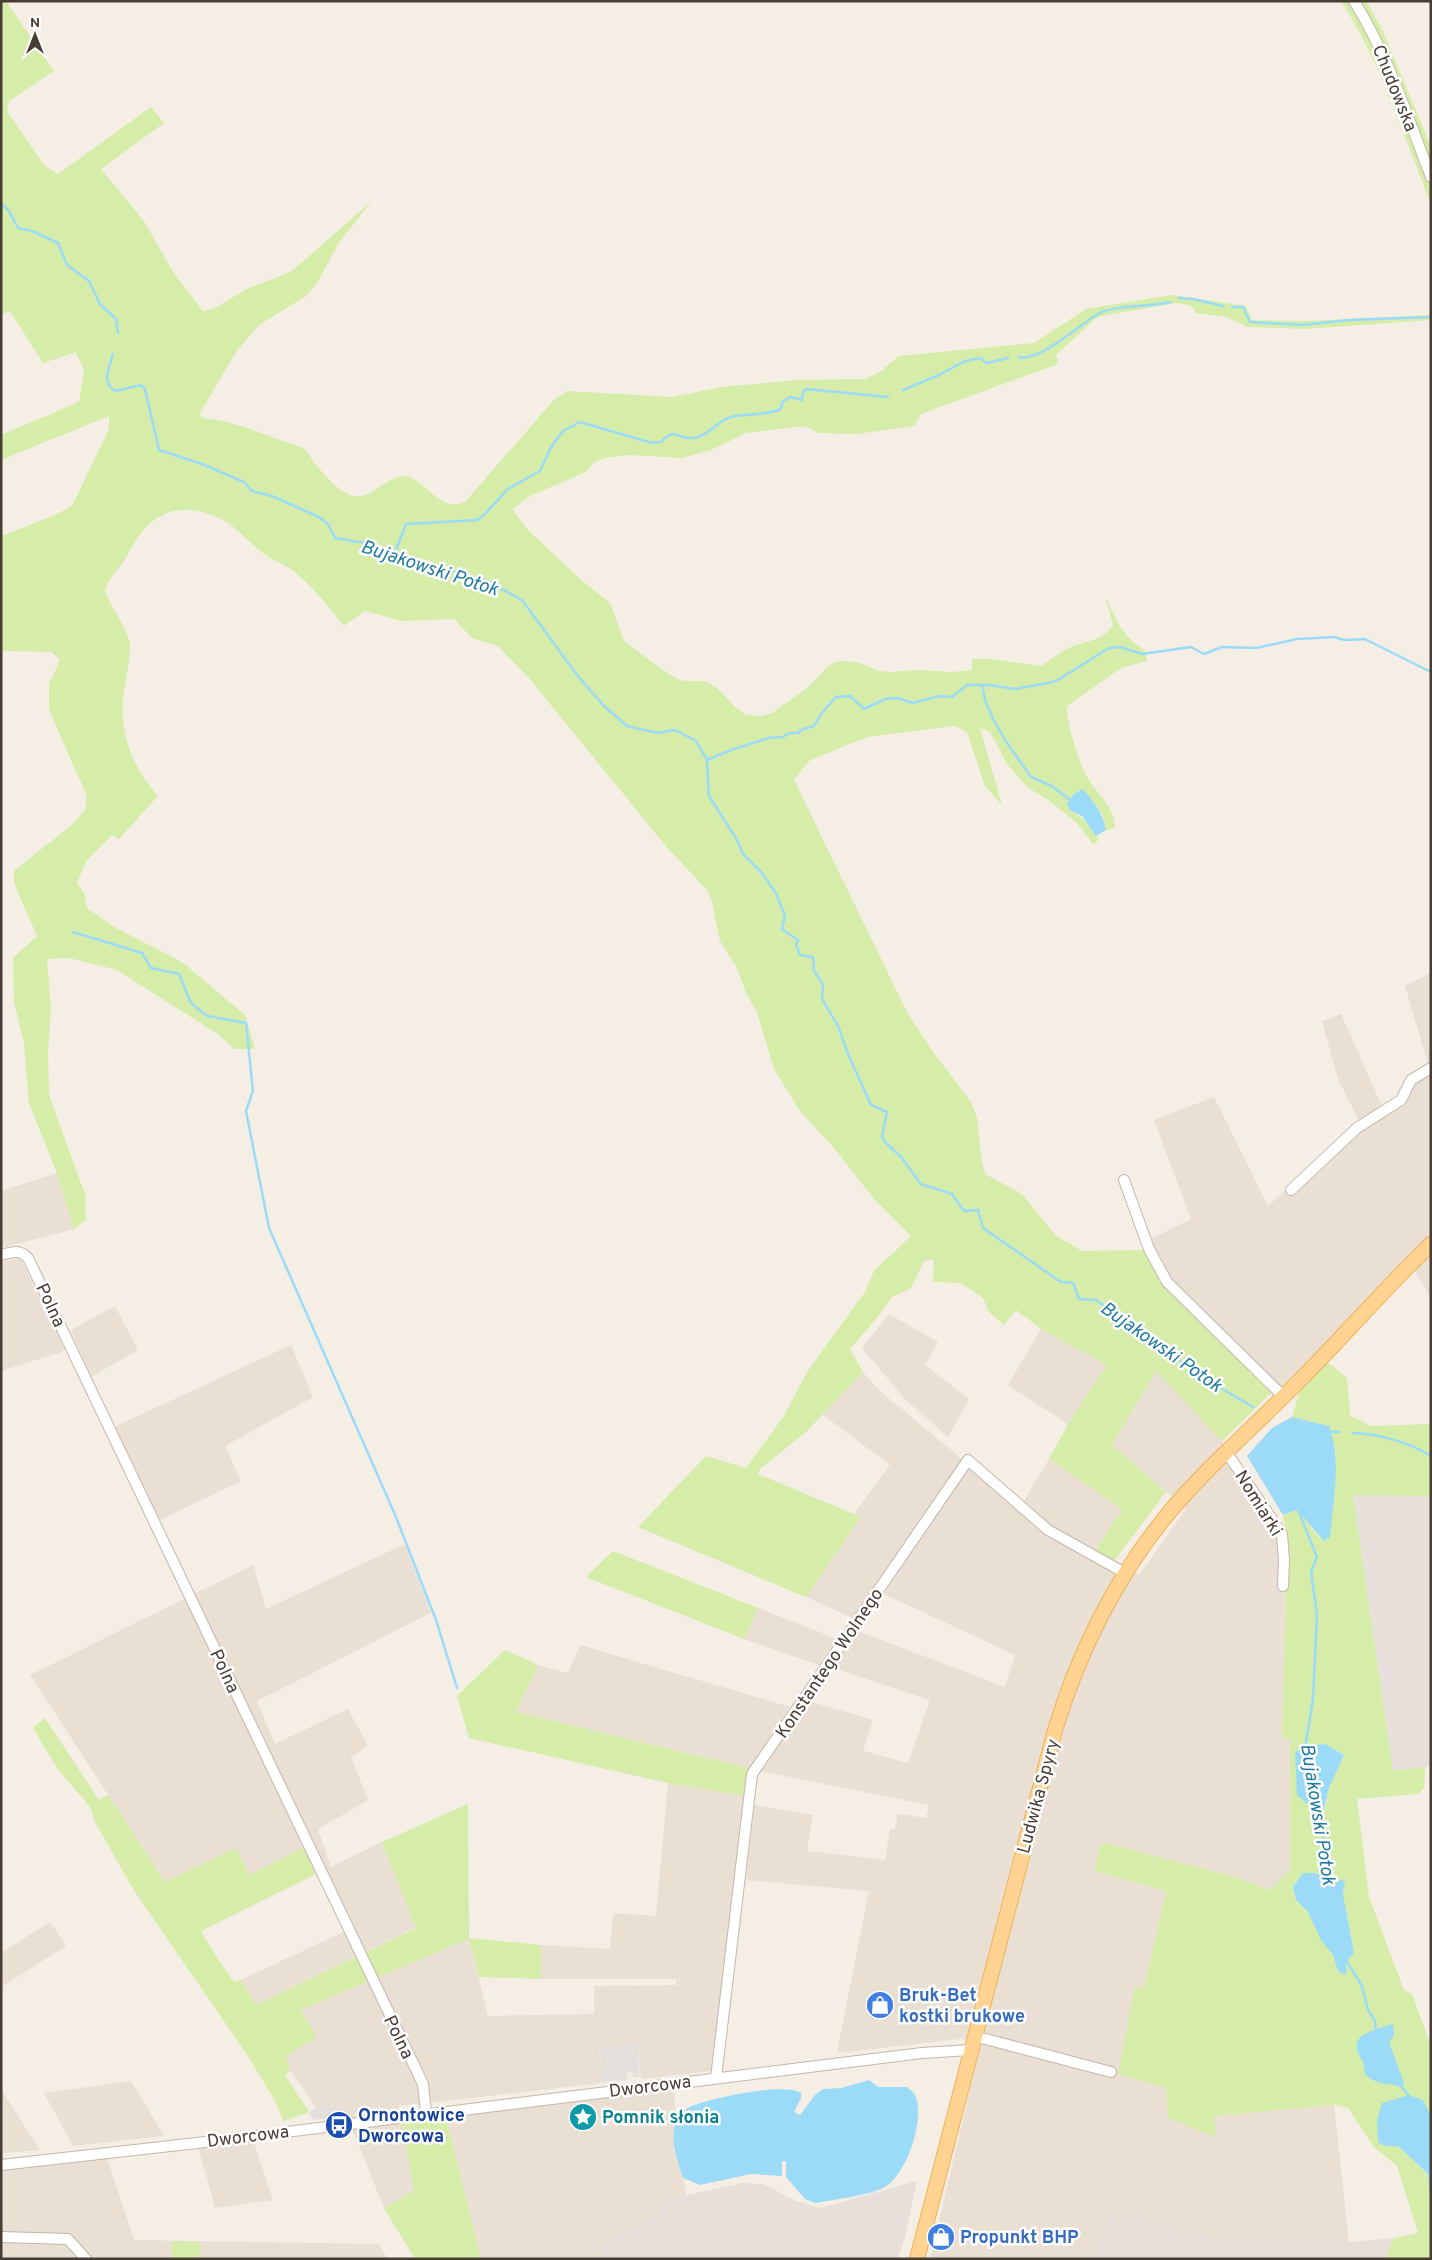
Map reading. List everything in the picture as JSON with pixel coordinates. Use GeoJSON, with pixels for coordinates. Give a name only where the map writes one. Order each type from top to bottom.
{"type":"FeatureCollection","features":[{"type":"Feature","properties":{"kind":"main road","name":"Ludwika Spyry"},"geometry":{"type":"LineString","coordinates":[[917,2259],[972,2043],[1066,1693],[1080,1656],[1125,1573],[1158,1527],[1186,1493],[1284,1397],[1431,1244]]}},
{"type":"Feature","properties":{"kind":"street","name":"Chudowska"},"geometry":{"type":"LineString","coordinates":[[1354,1],[1368,24],[1383,56],[1431,177]]}},
{"type":"Feature","properties":{"kind":"street"},"geometry":{"type":"LineString","coordinates":[[1291,1190],[1357,1128],[1402,1100],[1411,1080],[1431,1068]]}},
{"type":"Feature","properties":{"kind":"street"},"geometry":{"type":"LineString","coordinates":[[1124,1180],[1149,1250],[1167,1282],[1284,1397]]}},
{"type":"Feature","properties":{"kind":"street","name":"Polna"},"geometry":{"type":"LineString","coordinates":[[1,1255],[17,1251],[23,1253],[28,1258],[422,2084],[426,2114]]}},
{"type":"Feature","properties":{"kind":"street","name":"Nomiarki"},"geometry":{"type":"LineString","coordinates":[[1227,1453],[1282,1534],[1284,1559],[1283,1586]]}},
{"type":"Feature","properties":{"kind":"street","name":"Konstantego Wolnego"},"geometry":{"type":"LineString","coordinates":[[716,2078],[752,1774],[968,1460],[1048,1530],[1125,1573]]}},
{"type":"Feature","properties":{"kind":"street","name":"Dworcowa"},"geometry":{"type":"LineString","coordinates":[[1,2165],[940,2051],[972,2043],[1111,2072]]}},
{"type":"Feature","properties":{"kind":"street"},"geometry":{"type":"LineString","coordinates":[[1,2237],[68,2239],[86,2259]]}},
{"type":"Feature","properties":{"kind":"shaded area"},"geometry":{"type":"Polygon","coordinates":[[[1431,973],[1431,1299],[1408,1258],[1364,1306],[1280,1389],[1176,1293],[1147,1241],[1191,1219],[1154,1120],[1214,1097],[1268,1206],[1360,1123],[1338,1079],[1322,1021],[1341,1014],[1383,1108],[1415,1084],[1428,1064],[1405,986],[1431,973]]]}},
{"type":"Feature","properties":{"kind":"shaded area"},"geometry":{"type":"Polygon","coordinates":[[[57,1173],[74,1229],[1,1248],[1,1191],[57,1173]]]}},
{"type":"Feature","properties":{"kind":"shaded area"},"geometry":{"type":"Polygon","coordinates":[[[20,1258],[65,1351],[1,1371],[1,1262],[20,1258]]]}},
{"type":"Feature","properties":{"kind":"shaded area"},"geometry":{"type":"Polygon","coordinates":[[[115,1306],[138,1350],[91,1377],[71,1330],[115,1306]]]}},
{"type":"Feature","properties":{"kind":"shaded area"},"geometry":{"type":"Polygon","coordinates":[[[889,1314],[938,1342],[925,1365],[969,1399],[948,1437],[905,1399],[862,1348],[889,1314]]]}},
{"type":"Feature","properties":{"kind":"shaded area"},"geometry":{"type":"Polygon","coordinates":[[[1041,1329],[1107,1365],[1068,1424],[1008,1385],[1041,1329]]]}},
{"type":"Feature","properties":{"kind":"shaded area"},"geometry":{"type":"Polygon","coordinates":[[[291,1345],[313,1397],[225,1446],[241,1481],[160,1520],[114,1427],[291,1345]]]}},
{"type":"Feature","properties":{"kind":"shaded area"},"geometry":{"type":"Polygon","coordinates":[[[1156,1371],[1219,1437],[1255,1486],[1285,1541],[1286,1590],[1282,1737],[1290,1738],[1290,1870],[1270,1890],[1235,1877],[1102,1843],[1094,1871],[1166,1891],[1144,1989],[1135,1986],[1166,2088],[1216,2136],[1214,2116],[1334,2105],[1349,2242],[1227,2241],[1108,2214],[1098,2259],[930,2259],[981,2043],[960,2039],[837,2053],[869,1891],[746,1880],[754,1805],[813,1815],[807,1851],[885,1860],[890,1829],[895,1829],[898,1814],[926,1818],[929,1805],[761,1771],[808,1701],[873,1720],[863,1751],[908,1763],[930,1700],[831,1667],[855,1630],[1005,1687],[1015,1655],[884,1594],[967,1468],[1024,1513],[1018,1505],[1024,1501],[1049,1459],[1122,1509],[1096,1550],[1139,1575],[1186,1509],[1112,1445],[1156,1371]]]}},
{"type":"Feature","properties":{"kind":"shaded area"},"geometry":{"type":"Polygon","coordinates":[[[863,1372],[880,1391],[962,1459],[853,1618],[806,1597],[860,1518],[854,1514],[890,1465],[823,1415],[863,1372]]]}},
{"type":"Feature","properties":{"kind":"shaded area"},"geometry":{"type":"Polygon","coordinates":[[[1353,1495],[1431,1496],[1431,1766],[1393,1771],[1353,1495]]]}},
{"type":"Feature","properties":{"kind":"shaded area"},"geometry":{"type":"Polygon","coordinates":[[[405,1544],[431,1613],[257,1701],[275,1744],[348,1709],[368,1746],[351,1757],[368,1800],[318,1829],[331,1867],[382,1842],[416,1927],[256,2005],[241,1980],[345,1931],[305,1847],[249,1875],[236,1848],[165,1882],[30,1675],[253,1565],[266,1609],[405,1544]]]}},
{"type":"Feature","properties":{"kind":"shaded area"},"geometry":{"type":"Polygon","coordinates":[[[758,1608],[837,1639],[819,1665],[744,1639],[758,1608]]]}},
{"type":"Feature","properties":{"kind":"shaded area"},"geometry":{"type":"Polygon","coordinates":[[[580,1645],[790,1707],[749,1768],[516,1712],[538,1665],[568,1673],[580,1645]]]}},
{"type":"Feature","properties":{"kind":"shaded area"},"geometry":{"type":"Polygon","coordinates":[[[668,1783],[745,1796],[711,2071],[641,2079],[638,2044],[599,2047],[603,2083],[399,2106],[414,2191],[384,2208],[354,2133],[328,2100],[316,2107],[290,2070],[286,2056],[316,2037],[300,2010],[469,1939],[488,2016],[594,2014],[594,1986],[676,1985],[676,1979],[541,1979],[541,1945],[610,1949],[613,1913],[656,1916],[668,1783]]]}},
{"type":"Feature","properties":{"kind":"shaded area"},"geometry":{"type":"Polygon","coordinates":[[[50,1922],[66,1946],[1,1987],[1,1953],[50,1922]]]}},
{"type":"Feature","properties":{"kind":"shaded area"},"geometry":{"type":"Polygon","coordinates":[[[638,2044],[640,2077],[633,2077],[632,2072],[627,2073],[627,2080],[603,2083],[599,2047],[638,2044]]]}},
{"type":"Feature","properties":{"kind":"shaded area"},"geometry":{"type":"Polygon","coordinates":[[[131,2081],[164,2136],[73,2146],[44,2093],[131,2081]]]}},
{"type":"Feature","properties":{"kind":"shaded area"},"geometry":{"type":"Polygon","coordinates":[[[1,2089],[40,2150],[1,2153],[1,2089]]]}},
{"type":"Feature","properties":{"kind":"shaded area"},"geometry":{"type":"Polygon","coordinates":[[[674,2089],[676,2123],[674,2150],[686,2195],[669,2199],[656,2220],[602,2245],[605,2259],[481,2259],[446,2117],[674,2089]]]}},
{"type":"Feature","properties":{"kind":"shaded area"},"geometry":{"type":"Polygon","coordinates":[[[328,2100],[341,2116],[313,2120],[309,2112],[328,2100]]]}},
{"type":"Feature","properties":{"kind":"shaded area"},"geometry":{"type":"Polygon","coordinates":[[[253,2140],[273,2200],[215,2208],[198,2147],[253,2140]]]}},
{"type":"Feature","properties":{"kind":"shaded area"},"geometry":{"type":"Polygon","coordinates":[[[107,2158],[134,2240],[378,2244],[388,2259],[1,2259],[1,2170],[107,2158]]]}},
{"type":"Feature","properties":{"kind":"shaded area"},"geometry":{"type":"Polygon","coordinates":[[[917,2181],[905,2237],[898,2259],[605,2259],[602,2245],[656,2220],[669,2199],[742,2183],[763,2184],[796,2201],[820,2208],[917,2181]]]}},
{"type":"Feature","properties":{"kind":"shaded area"},"geometry":{"type":"Polygon","coordinates":[[[1108,2214],[1227,2241],[1349,2242],[1394,2238],[1385,2259],[1098,2259],[1108,2214]]]}},
{"type":"Feature","properties":{"kind":"green space"},"geometry":{"type":"Polygon","coordinates":[[[1,1],[6,1],[54,71],[9,101],[7,111],[44,165],[58,174],[151,107],[164,123],[101,169],[144,221],[173,272],[203,311],[213,309],[247,289],[292,271],[372,201],[340,241],[316,285],[306,296],[259,325],[236,352],[200,413],[201,418],[253,430],[304,449],[331,481],[341,490],[353,496],[367,494],[402,476],[416,480],[435,496],[449,504],[465,502],[553,401],[567,391],[672,397],[722,387],[796,380],[865,379],[881,371],[899,356],[1034,343],[1086,309],[1172,295],[1246,306],[1252,320],[1305,321],[1431,315],[1431,320],[1305,329],[1248,327],[1226,317],[1196,313],[1192,306],[1176,303],[1107,315],[1096,318],[1056,355],[1058,364],[921,414],[914,426],[856,434],[819,433],[804,426],[746,433],[711,450],[682,458],[630,455],[605,458],[593,463],[586,472],[532,495],[512,509],[527,529],[580,579],[610,603],[624,641],[676,678],[684,681],[705,681],[717,688],[736,708],[746,715],[762,716],[772,713],[807,688],[829,665],[840,661],[856,662],[880,671],[889,672],[918,670],[952,672],[972,670],[972,659],[991,659],[1041,666],[1065,650],[1098,638],[1109,631],[1113,625],[1105,595],[1124,632],[1145,651],[1147,661],[1121,668],[1067,706],[1071,731],[1084,771],[1109,807],[1114,821],[1115,828],[1106,830],[1102,812],[1070,810],[1083,820],[1096,835],[1099,840],[1093,844],[1077,823],[1050,801],[1027,787],[1007,764],[990,732],[980,728],[1002,805],[985,786],[967,732],[954,726],[867,737],[809,761],[794,780],[908,1014],[933,1052],[971,1102],[977,1118],[981,1157],[985,1174],[1022,1194],[1056,1236],[1082,1251],[1144,1250],[1177,1299],[1272,1392],[1222,1441],[1156,1371],[1112,1445],[1166,1492],[1114,1561],[1096,1550],[1122,1509],[1049,1459],[1068,1424],[1107,1365],[1041,1329],[1016,1310],[1004,1325],[989,1312],[983,1298],[961,1283],[933,1282],[934,1259],[924,1261],[911,1288],[892,1297],[850,1349],[863,1372],[808,1430],[760,1469],[758,1474],[861,1517],[806,1597],[638,1527],[706,1456],[746,1468],[784,1416],[807,1372],[865,1292],[874,1271],[911,1236],[874,1199],[834,1148],[800,1111],[774,1069],[757,1012],[746,993],[737,968],[720,941],[712,902],[707,890],[665,845],[528,677],[498,646],[472,638],[454,619],[402,621],[365,611],[344,626],[300,576],[263,553],[228,523],[212,515],[197,511],[183,510],[170,512],[146,527],[106,587],[105,592],[130,644],[123,698],[126,738],[135,763],[158,796],[119,839],[112,835],[86,861],[77,883],[84,893],[87,908],[114,927],[182,962],[245,1015],[255,1049],[234,1049],[219,1035],[117,970],[69,958],[47,959],[51,1007],[48,1053],[49,1095],[85,1194],[86,1220],[74,1229],[57,1173],[29,1103],[24,1044],[14,1002],[13,958],[37,936],[14,883],[14,871],[74,823],[85,810],[87,796],[49,710],[49,683],[58,666],[59,659],[52,652],[1,651],[1,536],[53,516],[72,506],[109,429],[109,416],[1,460],[1,435],[79,402],[84,370],[76,352],[43,363],[10,311],[1,314],[1,1]]]}},
{"type":"Feature","properties":{"kind":"green space"},"geometry":{"type":"Polygon","coordinates":[[[1341,1],[1366,1],[1382,29],[1431,147],[1431,204],[1380,75],[1368,49],[1341,1]]]}},
{"type":"Feature","properties":{"kind":"green space"},"geometry":{"type":"Polygon","coordinates":[[[1327,1362],[1347,1378],[1350,1416],[1371,1426],[1431,1424],[1431,1496],[1353,1495],[1393,1771],[1425,1767],[1424,1788],[1418,1794],[1357,1799],[1369,1897],[1404,1990],[1412,1994],[1431,2046],[1431,2123],[1430,2114],[1383,2145],[1399,2147],[1429,2176],[1431,2174],[1431,2259],[1385,2259],[1394,2238],[1418,2233],[1397,2166],[1374,2147],[1348,2108],[1334,2105],[1214,2116],[1216,2137],[1168,2118],[1166,2088],[1118,2074],[1135,1986],[1144,1989],[1166,1891],[1094,1871],[1102,1842],[1235,1877],[1270,1890],[1290,1870],[1290,1739],[1282,1737],[1286,1590],[1283,1515],[1297,1510],[1320,1538],[1336,1456],[1329,1426],[1292,1417],[1300,1390],[1327,1362]],[[1325,1744],[1323,1817],[1329,1788],[1344,1755],[1325,1744]],[[1303,1873],[1293,1887],[1296,1900],[1308,1912],[1321,1939],[1333,1955],[1338,1971],[1354,1952],[1343,1894],[1345,1881],[1314,1873],[1303,1873]]]}},
{"type":"Feature","properties":{"kind":"green space"},"geometry":{"type":"Polygon","coordinates":[[[613,1551],[758,1608],[744,1639],[586,1577],[613,1551]]]}},
{"type":"Feature","properties":{"kind":"green space"},"geometry":{"type":"Polygon","coordinates":[[[505,1650],[538,1665],[516,1712],[749,1768],[745,1796],[668,1783],[469,1738],[457,1696],[505,1650]]]}},
{"type":"Feature","properties":{"kind":"green space"},"geometry":{"type":"Polygon","coordinates":[[[45,1718],[99,1800],[108,1795],[165,1882],[236,1848],[249,1875],[305,1847],[318,1873],[201,1931],[234,1982],[241,1980],[256,2005],[416,1928],[382,1842],[468,1804],[469,1938],[541,1945],[541,1979],[479,1977],[469,1939],[300,2010],[317,2037],[286,2056],[290,2070],[285,2075],[309,2112],[283,2121],[275,2101],[248,2056],[133,1889],[95,1822],[90,1807],[57,1768],[33,1728],[45,1718]]]}},
{"type":"Feature","properties":{"kind":"green space"},"geometry":{"type":"Polygon","coordinates":[[[446,2117],[481,2259],[415,2259],[384,2208],[414,2191],[402,2124],[446,2117]]]}},
{"type":"Feature","properties":{"kind":"green space"},"geometry":{"type":"Polygon","coordinates":[[[172,2241],[200,2242],[200,2259],[172,2259],[172,2241]]]}},
{"type":"Feature","properties":{"kind":"water"},"geometry":{"type":"Polygon","coordinates":[[[1083,789],[1098,808],[1105,824],[1106,830],[1096,836],[1082,816],[1070,810],[1067,804],[1074,794],[1083,789]]]}},
{"type":"Feature","properties":{"kind":"water"},"geometry":{"type":"Polygon","coordinates":[[[1292,1417],[1329,1426],[1333,1439],[1336,1467],[1334,1495],[1330,1537],[1324,1541],[1297,1510],[1283,1515],[1247,1456],[1272,1428],[1292,1417]]]}},
{"type":"Feature","properties":{"kind":"water"},"geometry":{"type":"Polygon","coordinates":[[[1325,1744],[1344,1755],[1329,1788],[1322,1817],[1297,1795],[1295,1752],[1304,1746],[1325,1744]]]}},
{"type":"Feature","properties":{"kind":"water"},"geometry":{"type":"Polygon","coordinates":[[[1303,1873],[1314,1873],[1345,1881],[1343,1894],[1354,1953],[1346,1962],[1346,1975],[1338,1971],[1333,1955],[1321,1940],[1308,1912],[1296,1900],[1293,1887],[1303,1873]]]}},
{"type":"Feature","properties":{"kind":"water"},"geometry":{"type":"Polygon","coordinates":[[[1393,2024],[1394,2036],[1389,2042],[1404,2083],[1401,2087],[1379,2082],[1367,2076],[1356,2045],[1359,2038],[1363,2035],[1393,2024]]]}},
{"type":"Feature","properties":{"kind":"water"},"geometry":{"type":"Polygon","coordinates":[[[869,2080],[878,2087],[907,2087],[914,2094],[918,2105],[916,2132],[912,2146],[899,2172],[883,2188],[860,2195],[815,2203],[805,2199],[786,2177],[786,2161],[782,2161],[782,2176],[751,2174],[700,2185],[683,2178],[673,2136],[677,2119],[689,2107],[747,2092],[779,2089],[801,2093],[801,2098],[794,2112],[800,2115],[815,2095],[823,2089],[842,2088],[869,2080]]]}},
{"type":"Feature","properties":{"kind":"water"},"geometry":{"type":"Polygon","coordinates":[[[1409,2095],[1423,2100],[1430,2114],[1430,2176],[1399,2147],[1383,2145],[1378,2142],[1377,2121],[1382,2103],[1409,2095]]]}},
{"type":"Feature","properties":{"kind":"waterway","name":"Bujakowski Potok"},"geometry":{"type":"LineString","coordinates":[[1,203],[9,211],[18,228],[32,231],[58,243],[67,265],[89,281],[100,304],[116,319],[118,333]]}},
{"type":"Feature","properties":{"kind":"waterway"},"geometry":{"type":"LineString","coordinates":[[1179,298],[1193,299],[1223,306]]}},
{"type":"Feature","properties":{"kind":"waterway"},"geometry":{"type":"LineString","coordinates":[[1019,357],[1038,354],[1104,311],[1170,302]]}},
{"type":"Feature","properties":{"kind":"waterway"},"geometry":{"type":"LineString","coordinates":[[1232,307],[1243,307],[1250,322],[1303,325],[1349,320],[1431,317]]}},
{"type":"Feature","properties":{"kind":"waterway","name":"Bujakowski Potok"},"geometry":{"type":"LineString","coordinates":[[113,354],[107,374],[108,383],[115,391],[141,385],[145,389],[159,450],[202,464],[244,482],[252,491],[272,496],[319,517],[328,524],[335,538],[365,543],[398,560],[409,559],[487,581],[522,600],[577,675],[604,706],[627,726],[658,733],[675,730],[696,741],[707,760],[709,796],[737,840],[743,854],[761,872],[776,893],[785,916],[782,929],[798,940],[796,945],[800,955],[813,957],[814,971],[823,984],[822,999],[838,1026],[848,1054],[871,1105],[887,1112],[882,1137],[885,1142],[901,1157],[921,1184],[952,1194],[964,1211],[978,1210],[983,1228],[1061,1282],[1073,1283],[1079,1299],[1096,1300],[1207,1380],[1253,1407]]}},
{"type":"Feature","properties":{"kind":"waterway"},"geometry":{"type":"LineString","coordinates":[[903,390],[939,375],[965,361],[980,358],[987,363],[1008,358]]}},
{"type":"Feature","properties":{"kind":"waterway"},"geometry":{"type":"LineString","coordinates":[[390,556],[396,550],[406,524],[477,520],[483,516],[508,489],[540,471],[551,447],[563,431],[580,422],[652,443],[661,442],[666,437],[674,434],[688,438],[698,437],[731,417],[763,414],[781,409],[782,402],[790,397],[802,400],[803,392],[806,389],[888,397]]}},
{"type":"Feature","properties":{"kind":"waterway"},"geometry":{"type":"LineString","coordinates":[[707,760],[731,750],[769,738],[783,737],[789,733],[799,733],[800,730],[814,726],[821,714],[836,697],[850,696],[864,709],[885,699],[897,698],[913,703],[939,696],[952,697],[967,685],[989,685],[1015,689],[1058,680],[1109,648],[1120,647],[1142,654],[1191,647],[1204,654],[1222,647],[1256,648],[1297,639],[1333,637],[1345,640],[1365,639],[1431,672]]}},
{"type":"Feature","properties":{"kind":"waterway"},"geometry":{"type":"LineString","coordinates":[[982,685],[985,700],[993,719],[1031,777],[1052,786],[1069,799]]}},
{"type":"Feature","properties":{"kind":"waterway"},"geometry":{"type":"LineString","coordinates":[[73,932],[142,953],[151,968],[179,974],[191,1003],[207,1016],[246,1023],[253,1091],[246,1111],[269,1228],[396,1517],[436,1620],[457,1688]]}},
{"type":"Feature","properties":{"kind":"waterway"},"geometry":{"type":"LineString","coordinates":[[1329,1432],[1340,1432]]}},
{"type":"Feature","properties":{"kind":"waterway"},"geometry":{"type":"LineString","coordinates":[[1353,1433],[1393,1440],[1431,1456]]}},
{"type":"Feature","properties":{"kind":"waterway","name":"Bujakowski Potok"},"geometry":{"type":"LineString","coordinates":[[1297,1507],[1317,1557],[1311,1572],[1317,1614],[1313,1699],[1305,1748]]}},
{"type":"Feature","properties":{"kind":"waterway","name":"Bujakowski Potok"},"geometry":{"type":"LineString","coordinates":[[1322,1816],[1328,1880]]}},
{"type":"Feature","properties":{"kind":"waterway","name":"Bujakowski Potok"},"geometry":{"type":"LineString","coordinates":[[1345,1959],[1362,1986],[1368,2010],[1375,2021],[1376,2031]]}},
{"type":"Feature","properties":{"kind":"waterway","name":"Bujakowski Potok"},"geometry":{"type":"LineString","coordinates":[[1401,2086],[1410,2097]]}},
{"type":"Feature","properties":{"kind":"waterway","name":"Bujakowski Potok"},"geometry":{"type":"LineString","coordinates":[[1429,2173],[1431,2193]]}},
{"type":"Feature","properties":{"kind":"place","name":"Bruk-Bet kostki brukowe"},"geometry":{"type":"Point","coordinates":[880,2005]}},
{"type":"Feature","properties":{"kind":"place","name":"Pomnik słonia"},"geometry":{"type":"Point","coordinates":[583,2117]}},
{"type":"Feature","properties":{"kind":"place","name":"Ornontowice Dworcowa"},"geometry":{"type":"Point","coordinates":[339,2125]}},
{"type":"Feature","properties":{"kind":"place","name":"Propunkt BHP"},"geometry":{"type":"Point","coordinates":[941,2237]}}]}
